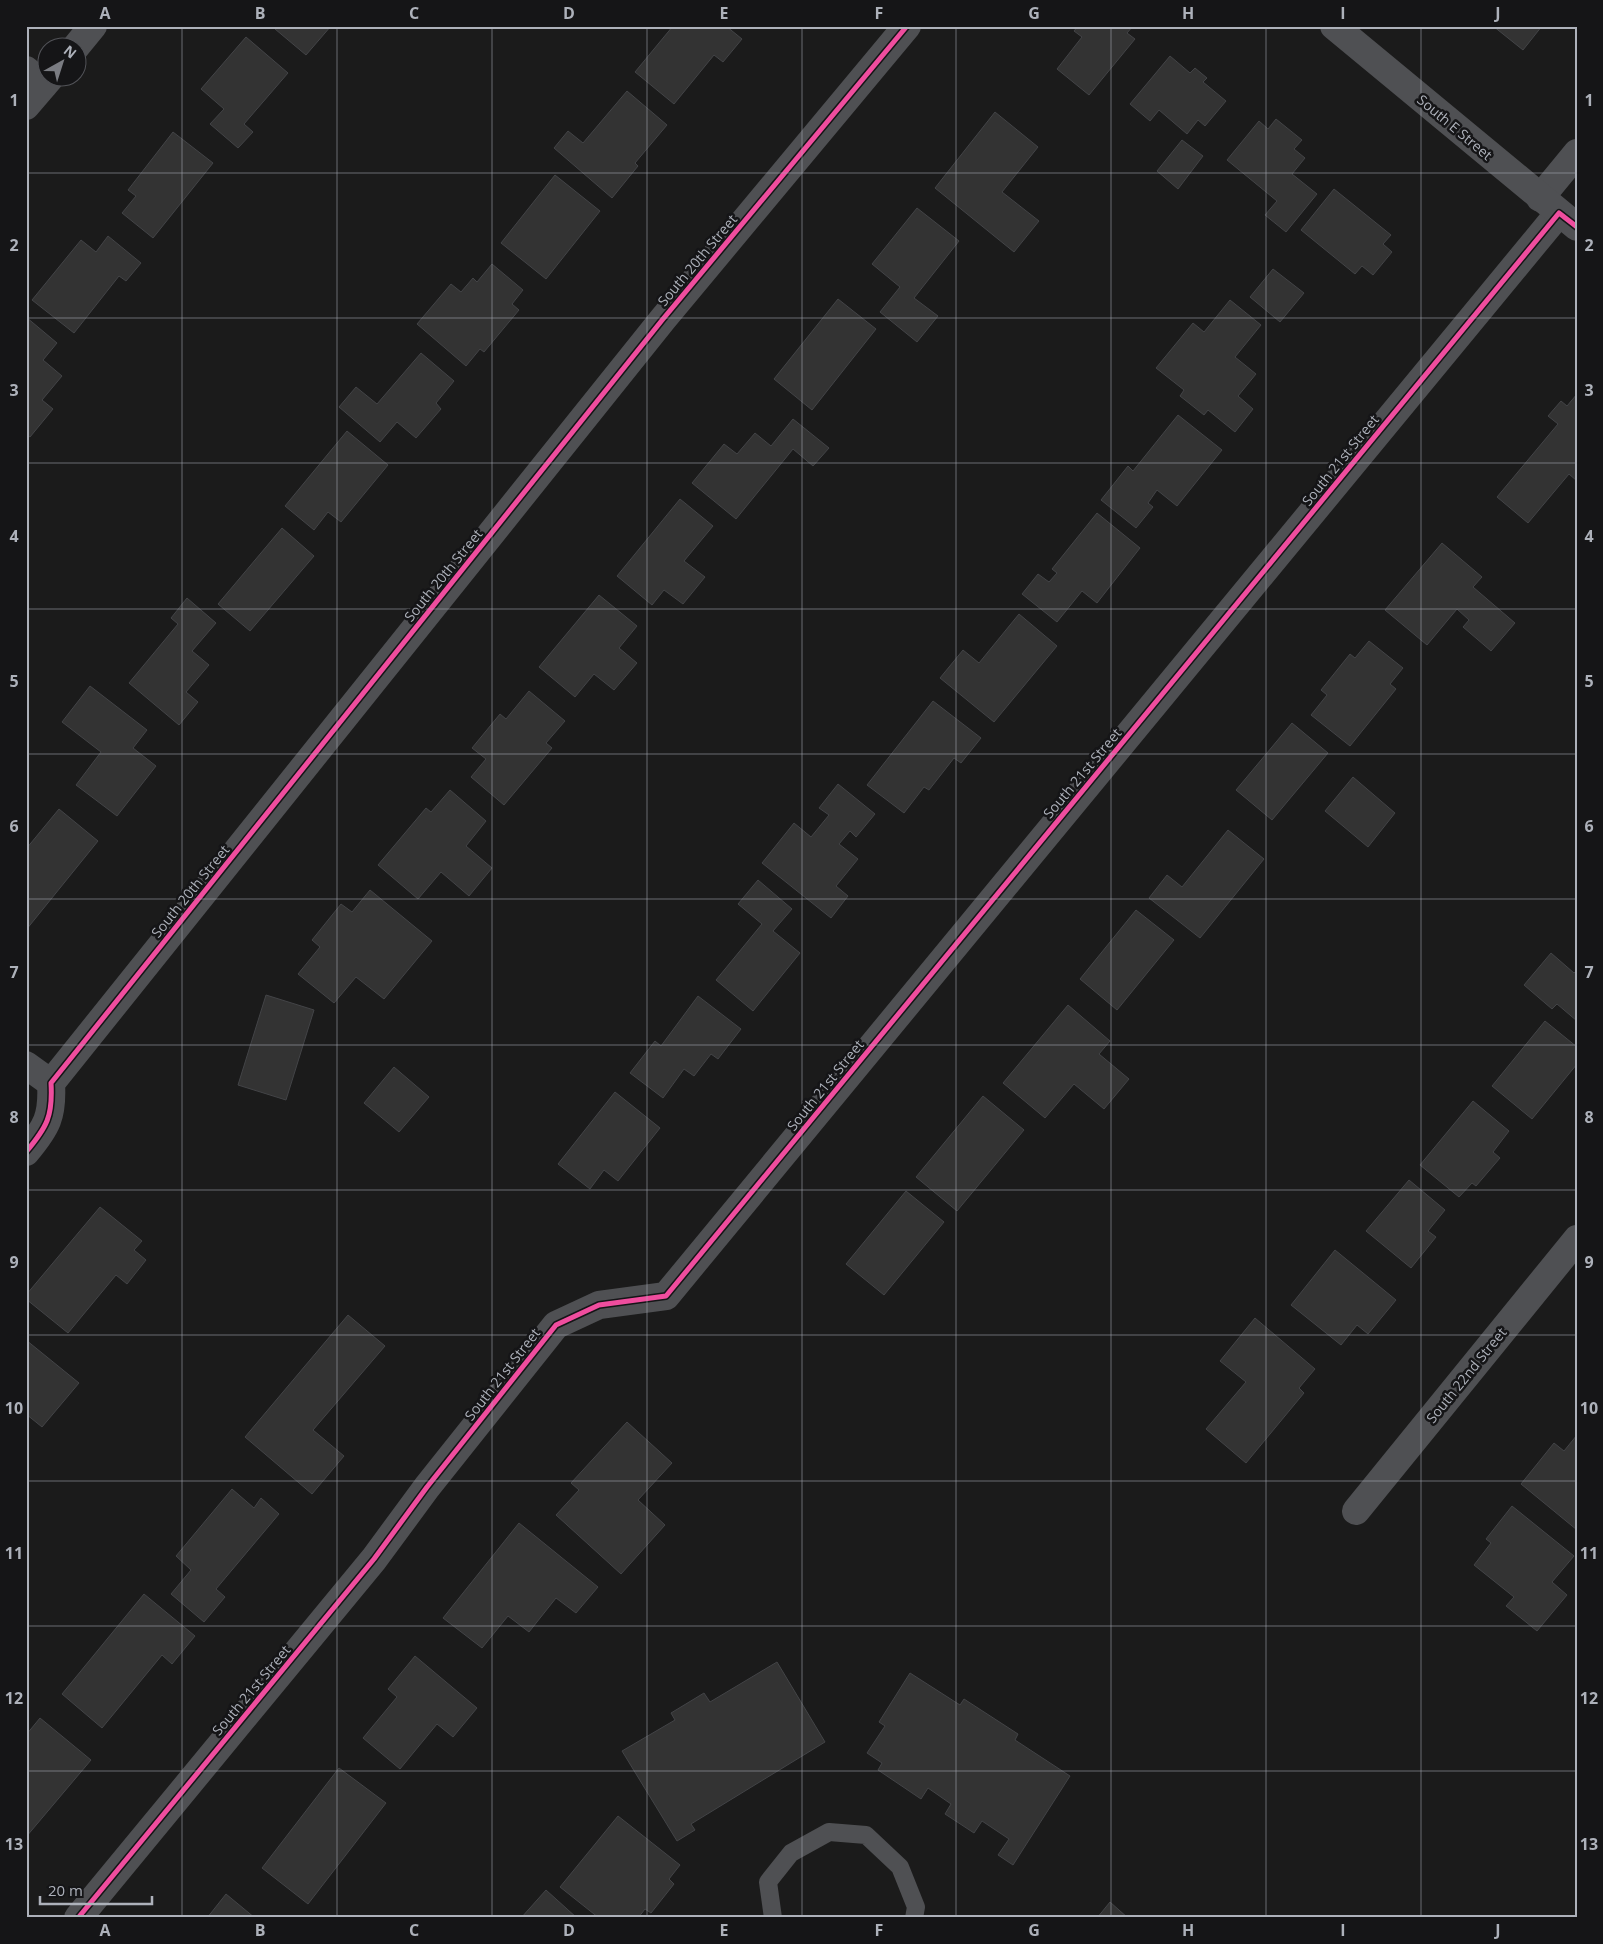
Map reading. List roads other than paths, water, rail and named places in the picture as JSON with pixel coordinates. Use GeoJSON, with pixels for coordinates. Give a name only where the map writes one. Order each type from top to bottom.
{"type":"FeatureCollection","features":[{"type":"Feature","properties":{"kind":"street"},"geometry":{"type":"LineString","coordinates":[[83,38],[93,26]]}},
{"type":"Feature","properties":{"kind":"street","name":"South 20th Street"},"geometry":{"type":"LineString","coordinates":[[50,1083],[660,323],[906,26]]}},
{"type":"Feature","properties":{"kind":"street","name":"South E Street"},"geometry":{"type":"LineString","coordinates":[[1334,26],[1559,212]]}},
{"type":"Feature","properties":{"kind":"street"},"geometry":{"type":"LineString","coordinates":[[26,106],[38,81]]}},
{"type":"Feature","properties":{"kind":"street","name":"South 21st Street"},"geometry":{"type":"LineString","coordinates":[[78,1918],[374,1559],[427,1487],[556,1325],[600,1305],[666,1296],[1559,212],[1577,154]]}},
{"type":"Feature","properties":{"kind":"street"},"geometry":{"type":"LineString","coordinates":[[26,1065],[50,1083],[52,1105],[43,1132],[26,1152]]}},
{"type":"Feature","properties":{"kind":"street","name":"South 22nd Street"},"geometry":{"type":"LineString","coordinates":[[1356,1511],[1577,1239]]}},
{"type":"Feature","properties":{"kind":"lane"},"geometry":{"type":"LineString","coordinates":[[772,1918],[768,1882],[791,1853],[829,1832],[866,1835],[900,1866],[916,1907],[914,1918]]}}]}
